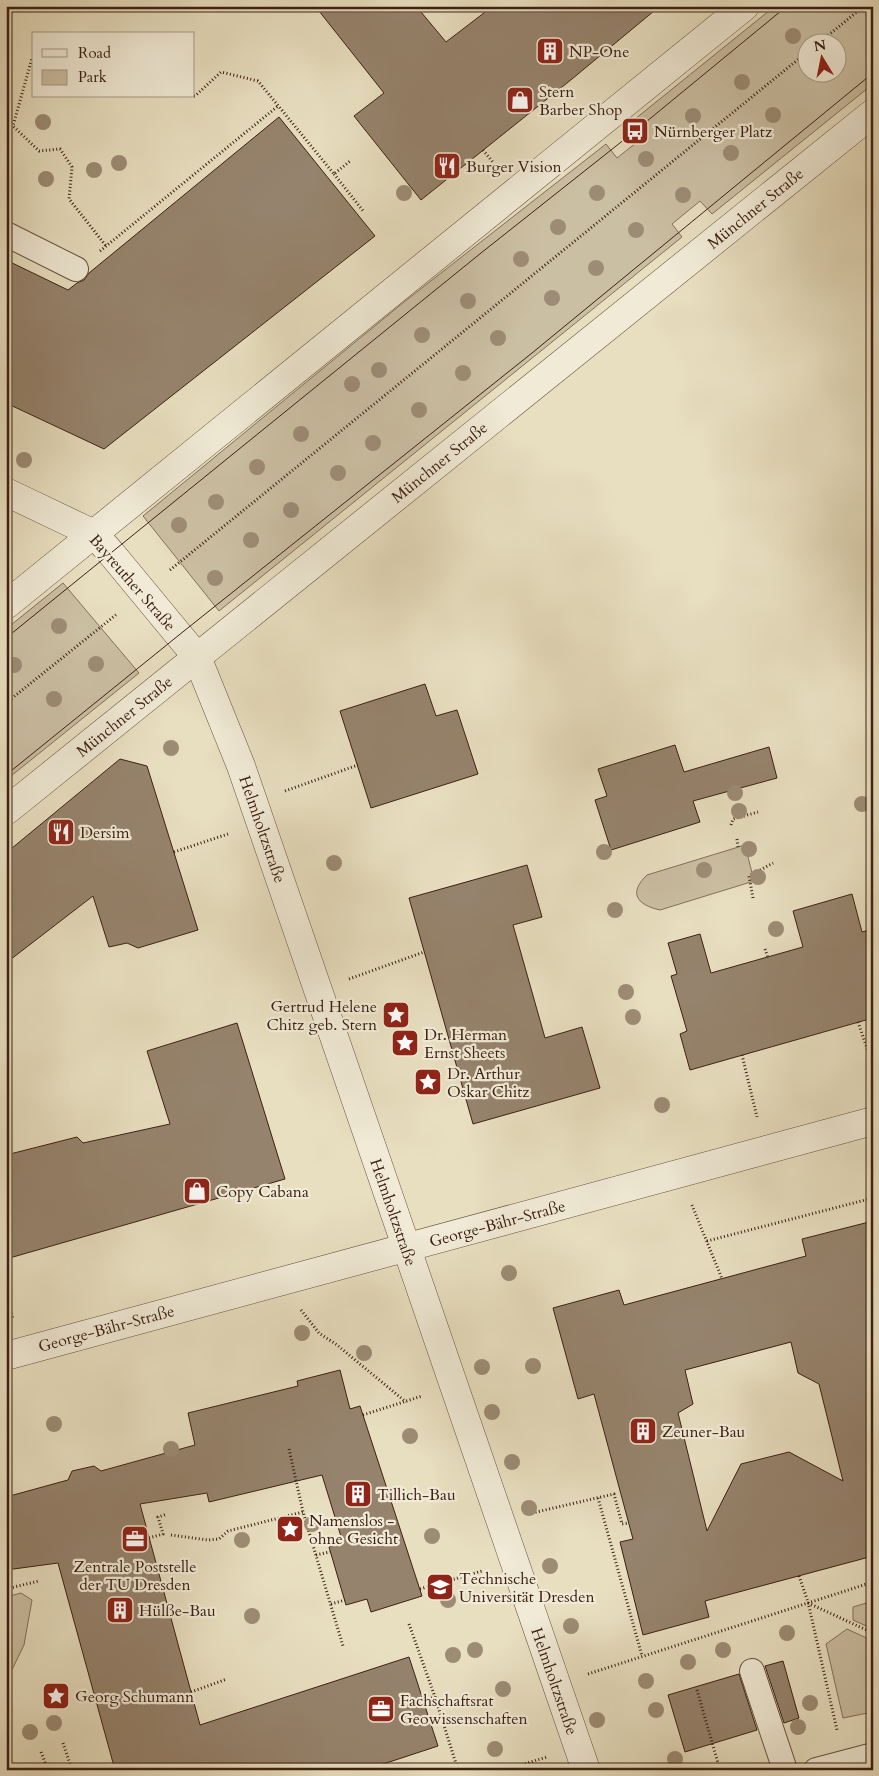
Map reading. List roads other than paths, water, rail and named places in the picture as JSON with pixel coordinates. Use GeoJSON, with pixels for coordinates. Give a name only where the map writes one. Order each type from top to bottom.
{"type":"FeatureCollection","features":[{"type":"Feature","properties":{"kind":"street"},"geometry":{"type":"LineString","coordinates":[[6,605],[745,6]]}},
{"type":"Feature","properties":{"kind":"street","name":"Münchner Straße"},"geometry":{"type":"LineString","coordinates":[[6,811],[873,113]]}},
{"type":"Feature","properties":{"kind":"street","name":"Bayreuther Straße"},"geometry":{"type":"LineString","coordinates":[[6,492],[94,534],[197,657]]}},
{"type":"Feature","properties":{"kind":"street","name":"Helmholtzstraße"},"geometry":{"type":"LineString","coordinates":[[197,657],[241,766],[586,1770]]}},
{"type":"Feature","properties":{"kind":"street","name":"George-Bähr-Straße"},"geometry":{"type":"LineString","coordinates":[[6,1356],[873,1121]]}},
{"type":"Feature","properties":{"kind":"lane"},"geometry":{"type":"LineString","coordinates":[[6,234],[85,263]]}},
{"type":"Feature","properties":{"kind":"lane"},"geometry":{"type":"LineString","coordinates":[[752,1671],[785,1770]]}},
{"type":"Feature","properties":{"kind":"lane"},"geometry":{"type":"LineString","coordinates":[[816,1770],[873,1755]]}},
{"type":"Feature","properties":{"kind":"tram line"},"geometry":{"type":"LineString","coordinates":[[6,638],[481,253],[635,131],[787,6]]}},
{"type":"Feature","properties":{"kind":"tram line"},"geometry":{"type":"LineString","coordinates":[[6,775],[532,353],[873,73]]}},
{"type":"Feature","properties":{"kind":"place","name":"NP-One"},"geometry":{"type":"Point","coordinates":[550,51]}},
{"type":"Feature","properties":{"kind":"place","name":"Stern Barber Shop"},"geometry":{"type":"Point","coordinates":[520,100]}},
{"type":"Feature","properties":{"kind":"place","name":"Nürnberger Platz"},"geometry":{"type":"Point","coordinates":[635,131]}},
{"type":"Feature","properties":{"kind":"place","name":"Burger Vision"},"geometry":{"type":"Point","coordinates":[447,166]}},
{"type":"Feature","properties":{"kind":"place","name":"Dersim"},"geometry":{"type":"Point","coordinates":[61,832]}},
{"type":"Feature","properties":{"kind":"place","name":"Gertrud Helene Chitz geb. Stern"},"geometry":{"type":"Point","coordinates":[396,1015]}},
{"type":"Feature","properties":{"kind":"place","name":"Dr. Herman Ernst Sheets"},"geometry":{"type":"Point","coordinates":[405,1043]}},
{"type":"Feature","properties":{"kind":"place","name":"Dr. Arthur Oskar Chitz"},"geometry":{"type":"Point","coordinates":[428,1082]}},
{"type":"Feature","properties":{"kind":"place","name":"Copy Cabana"},"geometry":{"type":"Point","coordinates":[197,1191]}},
{"type":"Feature","properties":{"kind":"place","name":"Zeuner-Bau"},"geometry":{"type":"Point","coordinates":[643,1431]}},
{"type":"Feature","properties":{"kind":"place","name":"Tillich-Bau"},"geometry":{"type":"Point","coordinates":[358,1494]}},
{"type":"Feature","properties":{"kind":"place","name":"Namenslos - ohne Gesicht"},"geometry":{"type":"Point","coordinates":[290,1529]}},
{"type":"Feature","properties":{"kind":"place","name":"Zentrale Poststelle der TU Dresden"},"geometry":{"type":"Point","coordinates":[135,1539]}},
{"type":"Feature","properties":{"kind":"place","name":"Technische Universität Dresden"},"geometry":{"type":"Point","coordinates":[440,1587]}},
{"type":"Feature","properties":{"kind":"place","name":"Hülße-Bau"},"geometry":{"type":"Point","coordinates":[120,1610]}},
{"type":"Feature","properties":{"kind":"place","name":"Georg Schumann"},"geometry":{"type":"Point","coordinates":[56,1696]}},
{"type":"Feature","properties":{"kind":"place","name":"Fachschaftsrat Geowissenschaften"},"geometry":{"type":"Point","coordinates":[381,1709]}}]}
